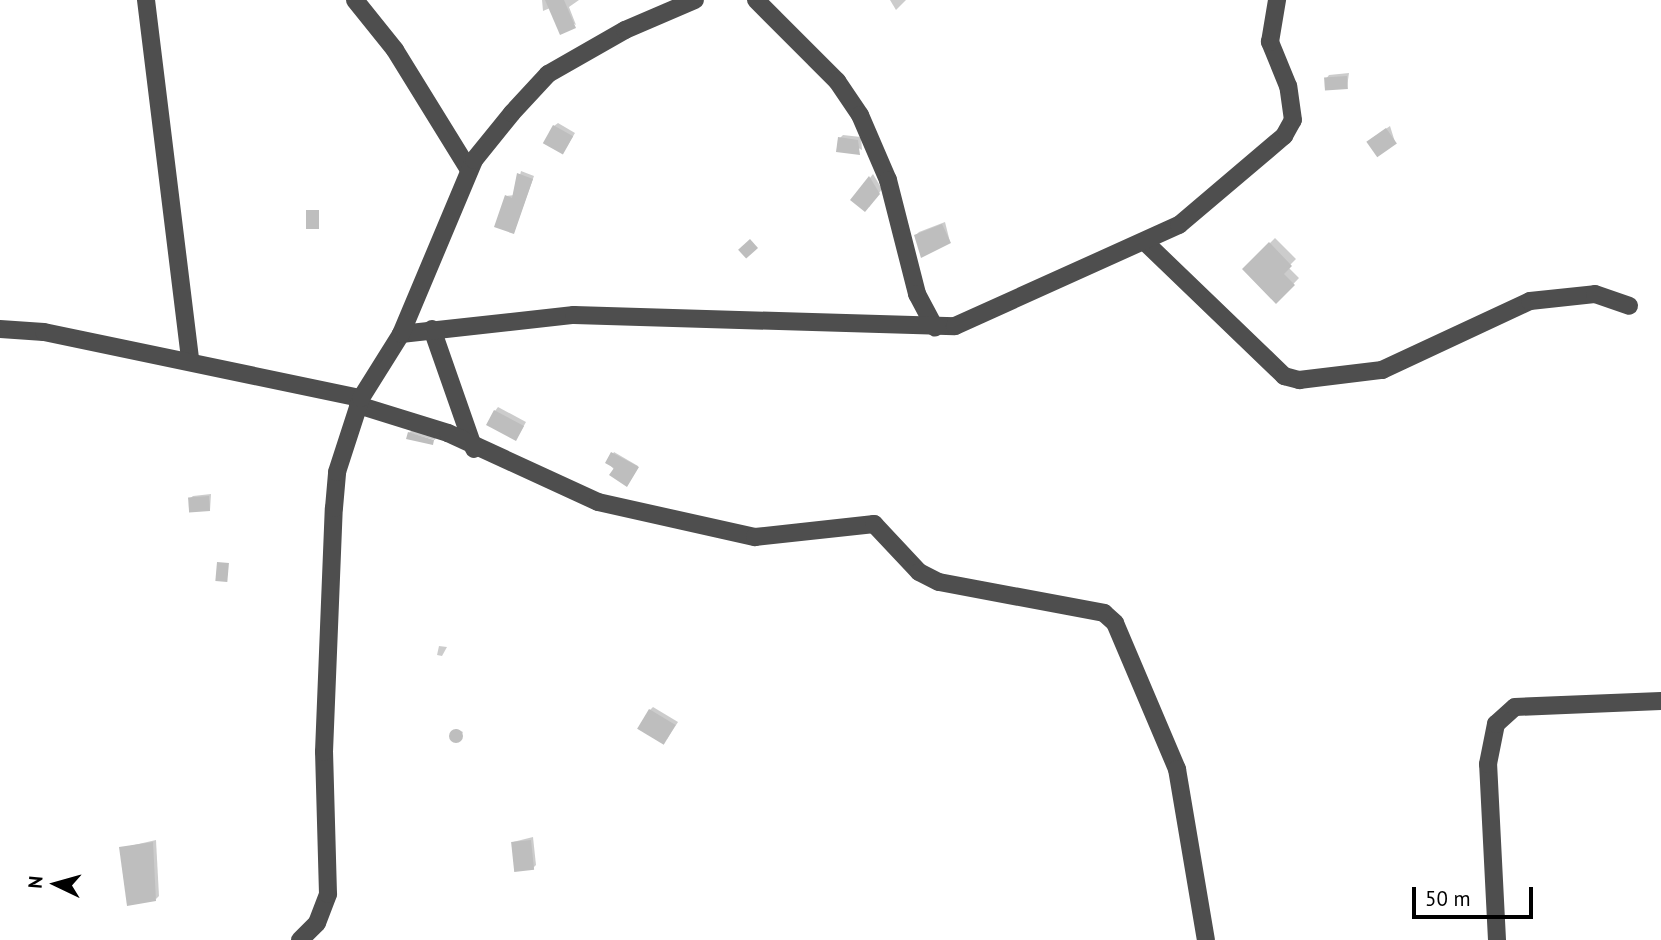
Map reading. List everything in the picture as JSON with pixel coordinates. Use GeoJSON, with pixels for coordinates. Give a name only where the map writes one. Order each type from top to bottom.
{"type":"FeatureCollection","features":[{"type":"Feature","properties":{"kind":"street"},"geometry":{"type":"LineString","coordinates":[[146,0],[190,360]]}},
{"type":"Feature","properties":{"kind":"street"},"geometry":{"type":"LineString","coordinates":[[355,0],[395,50],[469,170]]}},
{"type":"Feature","properties":{"kind":"street"},"geometry":{"type":"LineString","coordinates":[[300,940],[317,923],[328,894],[324,752],[334,508],[359,402],[401,334],[469,170],[548,74],[625,30],[695,0]]}},
{"type":"Feature","properties":{"kind":"street"},"geometry":{"type":"LineString","coordinates":[[756,0],[836,81],[860,115],[888,180],[917,294],[935,328]]}},
{"type":"Feature","properties":{"kind":"street"},"geometry":{"type":"LineString","coordinates":[[401,334],[574,315],[935,328],[955,326],[1146,243],[1261,159],[1293,120],[1270,42],[1277,0]]}},
{"type":"Feature","properties":{"kind":"street"},"geometry":{"type":"LineString","coordinates":[[1146,243],[1284,376],[1299,380],[1382,370],[1430,342],[1530,301],[1595,294],[1629,306]]}},
{"type":"Feature","properties":{"kind":"street"},"geometry":{"type":"LineString","coordinates":[[0,329],[190,360],[359,402],[448,433],[474,449],[598,502],[729,533],[774,537],[874,524],[919,572],[939,582],[1104,613],[1115,623],[1177,769],[1206,940]]}},
{"type":"Feature","properties":{"kind":"street"},"geometry":{"type":"LineString","coordinates":[[432,329],[440,366],[474,449]]}},
{"type":"Feature","properties":{"kind":"street"},"geometry":{"type":"LineString","coordinates":[[1497,940],[1488,764],[1496,724],[1515,707],[1661,701]]}},
{"type":"Feature","properties":{"kind":"building"},"geometry":{"type":"Polygon","coordinates":[[[545,0],[564,0],[576,28],[560,35],[545,0]]]}},
{"type":"Feature","properties":{"kind":"building"},"geometry":{"type":"Polygon","coordinates":[[[1347,76],[1348,89],[1325,91],[1324,78],[1347,76]]]}},
{"type":"Feature","properties":{"kind":"building"},"geometry":{"type":"Polygon","coordinates":[[[553,125],[573,136],[563,155],[543,143],[553,125]]]}},
{"type":"Feature","properties":{"kind":"building"},"geometry":{"type":"Polygon","coordinates":[[[1386,128],[1397,144],[1377,157],[1366,142],[1386,128]]]}},
{"type":"Feature","properties":{"kind":"building"},"geometry":{"type":"Polygon","coordinates":[[[838,137],[858,140],[860,155],[836,152],[838,137]]]}},
{"type":"Feature","properties":{"kind":"building"},"geometry":{"type":"Polygon","coordinates":[[[517,173],[533,179],[514,234],[494,227],[505,195],[512,198],[517,173]]]}},
{"type":"Feature","properties":{"kind":"building"},"geometry":{"type":"Polygon","coordinates":[[[869,176],[880,194],[865,212],[850,200],[869,176]]]}},
{"type":"Feature","properties":{"kind":"building"},"geometry":{"type":"Polygon","coordinates":[[[306,210],[319,210],[319,229],[306,229],[306,210]]]}},
{"type":"Feature","properties":{"kind":"building"},"geometry":{"type":"Polygon","coordinates":[[[942,224],[951,243],[921,258],[914,235],[942,224]]]}},
{"type":"Feature","properties":{"kind":"building"},"geometry":{"type":"Polygon","coordinates":[[[750,239],[758,248],[746,259],[738,250],[750,239]]]}},
{"type":"Feature","properties":{"kind":"building"},"geometry":{"type":"Polygon","coordinates":[[[1269,242],[1292,266],[1284,274],[1295,285],[1276,304],[1242,269],[1269,242]]]}},
{"type":"Feature","properties":{"kind":"building"},"geometry":{"type":"Polygon","coordinates":[[[494,410],[524,426],[516,441],[486,425],[494,410]]]}},
{"type":"Feature","properties":{"kind":"building"},"geometry":{"type":"Polygon","coordinates":[[[408,432],[434,440],[433,445],[406,439],[408,432]]]}},
{"type":"Feature","properties":{"kind":"building"},"geometry":{"type":"Polygon","coordinates":[[[611,452],[639,467],[627,487],[609,475],[614,468],[605,463],[611,452]]]}},
{"type":"Feature","properties":{"kind":"building"},"geometry":{"type":"Polygon","coordinates":[[[209,496],[210,511],[189,512],[188,497],[209,496]]]}},
{"type":"Feature","properties":{"kind":"building"},"geometry":{"type":"Polygon","coordinates":[[[217,562],[229,563],[227,582],[215,581],[217,562]]]}},
{"type":"Feature","properties":{"kind":"building"},"geometry":{"type":"Polygon","coordinates":[[[649,709],[676,725],[664,745],[637,729],[649,709]]]}},
{"type":"Feature","properties":{"kind":"building"},"geometry":{"type":"Polygon","coordinates":[[[453,729],[459,729],[463,736],[459,743],[453,743],[449,739],[449,733],[453,729]]]}},
{"type":"Feature","properties":{"kind":"building"},"geometry":{"type":"Polygon","coordinates":[[[531,840],[534,870],[514,872],[511,842],[531,840]]]}},
{"type":"Feature","properties":{"kind":"building"},"geometry":{"type":"Polygon","coordinates":[[[153,842],[156,901],[127,906],[119,847],[153,842]]]}}]}
